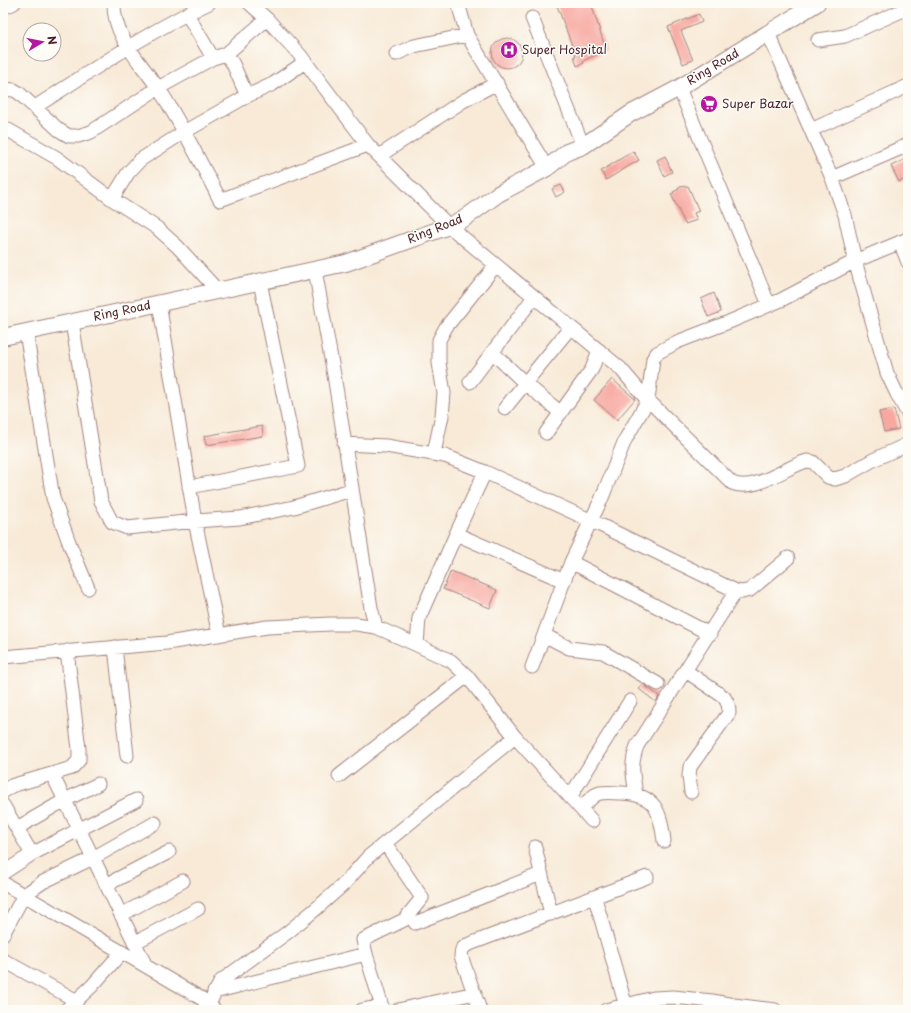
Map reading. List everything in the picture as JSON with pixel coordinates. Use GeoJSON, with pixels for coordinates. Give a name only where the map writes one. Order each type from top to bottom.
{"type":"FeatureCollection","features":[{"type":"Feature","properties":{"kind":"main road","name":"Ring Road"},"geometry":{"type":"LineString","coordinates":[[3,337],[346,263],[449,226],[465,218],[498,194],[547,168],[567,152],[584,146],[630,114],[678,88],[817,3]]}},
{"type":"Feature","properties":{"kind":"street"},"geometry":{"type":"LineString","coordinates":[[3,8],[14,3]]}},
{"type":"Feature","properties":{"kind":"street"},"geometry":{"type":"LineString","coordinates":[[114,3],[114,18],[120,32],[129,48],[158,88],[184,132],[220,200],[368,145]]}},
{"type":"Feature","properties":{"kind":"street"},"geometry":{"type":"LineString","coordinates":[[35,107],[129,48],[208,3]]}},
{"type":"Feature","properties":{"kind":"street"},"geometry":{"type":"LineString","coordinates":[[249,3],[267,19],[305,62],[368,145],[449,226],[620,368],[648,400],[732,483],[745,485],[755,483],[807,461],[813,462],[828,477],[832,479],[839,479],[873,460],[908,444]]}},
{"type":"Feature","properties":{"kind":"street"},"geometry":{"type":"LineString","coordinates":[[458,3],[467,35],[547,168]]}},
{"type":"Feature","properties":{"kind":"street"},"geometry":{"type":"LineString","coordinates":[[818,40],[845,36],[908,7],[907,3]]}},
{"type":"Feature","properties":{"kind":"street"},"geometry":{"type":"LineString","coordinates":[[187,14],[213,58]]}},
{"type":"Feature","properties":{"kind":"street"},"geometry":{"type":"LineString","coordinates":[[532,18],[584,146]]}},
{"type":"Feature","properties":{"kind":"street"},"geometry":{"type":"LineString","coordinates":[[3,89],[14,90],[60,130],[69,136],[78,136],[91,132],[158,88],[213,58],[226,54],[267,19]]}},
{"type":"Feature","properties":{"kind":"street"},"geometry":{"type":"LineString","coordinates":[[768,34],[832,178],[845,215],[855,261],[887,372],[902,391],[908,414]]}},
{"type":"Feature","properties":{"kind":"street"},"geometry":{"type":"LineString","coordinates":[[396,54],[414,46],[467,35]]}},
{"type":"Feature","properties":{"kind":"street"},"geometry":{"type":"LineString","coordinates":[[226,54],[233,64],[247,96]]}},
{"type":"Feature","properties":{"kind":"street"},"geometry":{"type":"LineString","coordinates":[[112,199],[128,173],[140,160],[184,132],[247,96],[273,84],[305,62]]}},
{"type":"Feature","properties":{"kind":"street"},"geometry":{"type":"LineString","coordinates":[[379,156],[463,101],[496,83]]}},
{"type":"Feature","properties":{"kind":"street"},"geometry":{"type":"LineString","coordinates":[[811,130],[908,86]]}},
{"type":"Feature","properties":{"kind":"street"},"geometry":{"type":"LineString","coordinates":[[678,88],[769,305]]}},
{"type":"Feature","properties":{"kind":"street"},"geometry":{"type":"LineString","coordinates":[[3,127],[57,158],[112,199],[157,228],[178,247],[218,291]]}},
{"type":"Feature","properties":{"kind":"street"},"geometry":{"type":"LineString","coordinates":[[832,178],[908,145]]}},
{"type":"Feature","properties":{"kind":"street"},"geometry":{"type":"LineString","coordinates":[[532,667],[571,562],[592,521],[625,440],[648,400],[653,359],[658,353],[677,342],[769,305],[855,261],[904,240],[908,262]]}},
{"type":"Feature","properties":{"kind":"street"},"geometry":{"type":"LineString","coordinates":[[434,453],[442,416],[444,393],[439,363],[439,340],[446,327],[496,265]]}},
{"type":"Feature","properties":{"kind":"street"},"geometry":{"type":"LineString","coordinates":[[315,270],[371,608],[376,627]]}},
{"type":"Feature","properties":{"kind":"street"},"geometry":{"type":"LineString","coordinates":[[189,487],[298,466],[260,282]]}},
{"type":"Feature","properties":{"kind":"street"},"geometry":{"type":"LineString","coordinates":[[470,382],[534,297]]}},
{"type":"Feature","properties":{"kind":"street"},"geometry":{"type":"LineString","coordinates":[[160,303],[195,521],[219,635]]}},
{"type":"Feature","properties":{"kind":"street"},"geometry":{"type":"LineString","coordinates":[[72,322],[101,501],[112,522],[127,528],[240,518],[294,507],[352,490]]}},
{"type":"Feature","properties":{"kind":"street"},"geometry":{"type":"LineString","coordinates":[[505,408],[570,328]]}},
{"type":"Feature","properties":{"kind":"street"},"geometry":{"type":"LineString","coordinates":[[26,332],[53,498],[88,588]]}},
{"type":"Feature","properties":{"kind":"street"},"geometry":{"type":"LineString","coordinates":[[546,433],[592,369],[599,350]]}},
{"type":"Feature","properties":{"kind":"street"},"geometry":{"type":"LineString","coordinates":[[493,353],[526,384],[561,413]]}},
{"type":"Feature","properties":{"kind":"street"},"geometry":{"type":"LineString","coordinates":[[344,444],[386,446],[445,456],[485,472],[592,521],[736,591],[742,592],[750,590],[788,558]]}},
{"type":"Feature","properties":{"kind":"street"},"geometry":{"type":"LineString","coordinates":[[417,644],[419,618],[485,472]]}},
{"type":"Feature","properties":{"kind":"street"},"geometry":{"type":"LineString","coordinates":[[456,534],[564,581]]}},
{"type":"Feature","properties":{"kind":"street"},"geometry":{"type":"LineString","coordinates":[[571,562],[710,634]]}},
{"type":"Feature","properties":{"kind":"street"},"geometry":{"type":"LineString","coordinates":[[636,794],[632,766],[637,746],[710,634],[736,591]]}},
{"type":"Feature","properties":{"kind":"street"},"geometry":{"type":"LineString","coordinates":[[3,657],[167,643],[266,627],[330,624],[356,624],[376,627],[417,644],[451,661],[467,676],[515,737],[592,821]]}},
{"type":"Feature","properties":{"kind":"street"},"geometry":{"type":"LineString","coordinates":[[544,635],[569,648],[604,652],[658,684]]}},
{"type":"Feature","properties":{"kind":"street"},"geometry":{"type":"LineString","coordinates":[[115,647],[127,756]]}},
{"type":"Feature","properties":{"kind":"street"},"geometry":{"type":"LineString","coordinates":[[3,792],[11,786],[72,768],[80,757],[67,651]]}},
{"type":"Feature","properties":{"kind":"street"},"geometry":{"type":"LineString","coordinates":[[686,671],[724,697],[728,702],[729,713],[690,767],[689,776],[691,792]]}},
{"type":"Feature","properties":{"kind":"street"},"geometry":{"type":"LineString","coordinates":[[339,776],[467,676]]}},
{"type":"Feature","properties":{"kind":"street"},"geometry":{"type":"LineString","coordinates":[[570,797],[630,701]]}},
{"type":"Feature","properties":{"kind":"street"},"geometry":{"type":"LineString","coordinates":[[210,1004],[221,980],[288,932],[344,884],[368,857],[515,737]]}},
{"type":"Feature","properties":{"kind":"street"},"geometry":{"type":"LineString","coordinates":[[52,774],[146,966]]}},
{"type":"Feature","properties":{"kind":"street"},"geometry":{"type":"LineString","coordinates":[[17,828],[66,800],[98,784]]}},
{"type":"Feature","properties":{"kind":"street"},"geometry":{"type":"LineString","coordinates":[[580,808],[595,794],[636,794],[652,802],[657,810],[662,825],[664,841]]}},
{"type":"Feature","properties":{"kind":"street"},"geometry":{"type":"LineString","coordinates":[[3,873],[32,854],[136,800]]}},
{"type":"Feature","properties":{"kind":"street"},"geometry":{"type":"LineString","coordinates":[[3,805],[32,854]]}},
{"type":"Feature","properties":{"kind":"street"},"geometry":{"type":"LineString","coordinates":[[3,934],[24,895],[43,882],[93,858],[155,823]]}},
{"type":"Feature","properties":{"kind":"street"},"geometry":{"type":"LineString","coordinates":[[362,1010],[382,1008],[363,940],[404,920],[422,898],[385,843]]}},
{"type":"Feature","properties":{"kind":"street"},"geometry":{"type":"LineString","coordinates":[[535,846],[551,914]]}},
{"type":"Feature","properties":{"kind":"street"},"geometry":{"type":"LineString","coordinates":[[106,885],[169,852]]}},
{"type":"Feature","properties":{"kind":"street"},"geometry":{"type":"LineString","coordinates":[[415,923],[541,874]]}},
{"type":"Feature","properties":{"kind":"street"},"geometry":{"type":"LineString","coordinates":[[480,1010],[461,956],[462,949],[467,945],[647,878]]}},
{"type":"Feature","properties":{"kind":"street"},"geometry":{"type":"LineString","coordinates":[[121,915],[183,881]]}},
{"type":"Feature","properties":{"kind":"street"},"geometry":{"type":"LineString","coordinates":[[3,883],[210,1004]]}},
{"type":"Feature","properties":{"kind":"street"},"geometry":{"type":"LineString","coordinates":[[595,898],[627,1008]]}},
{"type":"Feature","properties":{"kind":"street"},"geometry":{"type":"LineString","coordinates":[[134,943],[198,909]]}},
{"type":"Feature","properties":{"kind":"street"},"geometry":{"type":"LineString","coordinates":[[66,1010],[92,986],[122,952]]}},
{"type":"Feature","properties":{"kind":"street"},"geometry":{"type":"LineString","coordinates":[[210,1004],[366,954]]}},
{"type":"Feature","properties":{"kind":"street"},"geometry":{"type":"LineString","coordinates":[[3,960],[76,1001]]}},
{"type":"Feature","properties":{"kind":"street"},"geometry":{"type":"LineString","coordinates":[[398,1010],[475,993]]}},
{"type":"Feature","properties":{"kind":"street"},"geometry":{"type":"LineString","coordinates":[[606,1010],[627,1008],[654,998],[673,997],[711,1005],[734,1005],[775,1010]]}},
{"type":"Feature","properties":{"kind":"building"},"geometry":{"type":"Polygon","coordinates":[[[556,3],[591,3],[606,50],[583,61],[584,63],[577,66],[574,56],[576,56],[556,3]]]}},
{"type":"Feature","properties":{"kind":"building"},"geometry":{"type":"Polygon","coordinates":[[[699,14],[702,22],[681,31],[693,60],[683,64],[668,27],[699,14]]]}},
{"type":"Feature","properties":{"kind":"building"},"geometry":{"type":"Polygon","coordinates":[[[507,38],[517,43],[522,53],[517,63],[507,68],[497,63],[492,53],[497,43],[507,38]]]}},
{"type":"Feature","properties":{"kind":"building"},"geometry":{"type":"Polygon","coordinates":[[[633,151],[639,160],[606,180],[601,171],[633,151]]]}},
{"type":"Feature","properties":{"kind":"building"},"geometry":{"type":"Polygon","coordinates":[[[665,156],[672,172],[664,176],[657,160],[665,156]]]}},
{"type":"Feature","properties":{"kind":"building"},"geometry":{"type":"Polygon","coordinates":[[[908,158],[908,178],[899,182],[891,166],[908,158]]]}},
{"type":"Feature","properties":{"kind":"building"},"geometry":{"type":"Polygon","coordinates":[[[561,185],[565,192],[556,197],[552,189],[561,185]]]}},
{"type":"Feature","properties":{"kind":"building"},"geometry":{"type":"Polygon","coordinates":[[[688,186],[699,211],[694,213],[697,220],[685,224],[671,194],[679,189],[678,187],[688,186]]]}},
{"type":"Feature","properties":{"kind":"building"},"geometry":{"type":"Polygon","coordinates":[[[714,293],[721,312],[708,317],[701,299],[714,293]]]}},
{"type":"Feature","properties":{"kind":"building"},"geometry":{"type":"Polygon","coordinates":[[[612,379],[635,399],[617,420],[594,400],[612,379]]]}},
{"type":"Feature","properties":{"kind":"building"},"geometry":{"type":"Polygon","coordinates":[[[894,409],[899,429],[884,432],[879,412],[894,409]]]}},
{"type":"Feature","properties":{"kind":"building"},"geometry":{"type":"Polygon","coordinates":[[[262,426],[263,436],[206,445],[204,436],[262,426]]]}},
{"type":"Feature","properties":{"kind":"building"},"geometry":{"type":"Polygon","coordinates":[[[451,571],[497,590],[490,608],[443,589],[451,571]]]}},
{"type":"Feature","properties":{"kind":"building"},"geometry":{"type":"Polygon","coordinates":[[[643,684],[659,696],[656,702],[639,689],[643,684]]]}},
{"type":"Feature","properties":{"kind":"place","name":"Super Hospital"},"geometry":{"type":"Point","coordinates":[509,50]}},
{"type":"Feature","properties":{"kind":"place","name":"Super Bazar"},"geometry":{"type":"Point","coordinates":[709,104]}}]}
